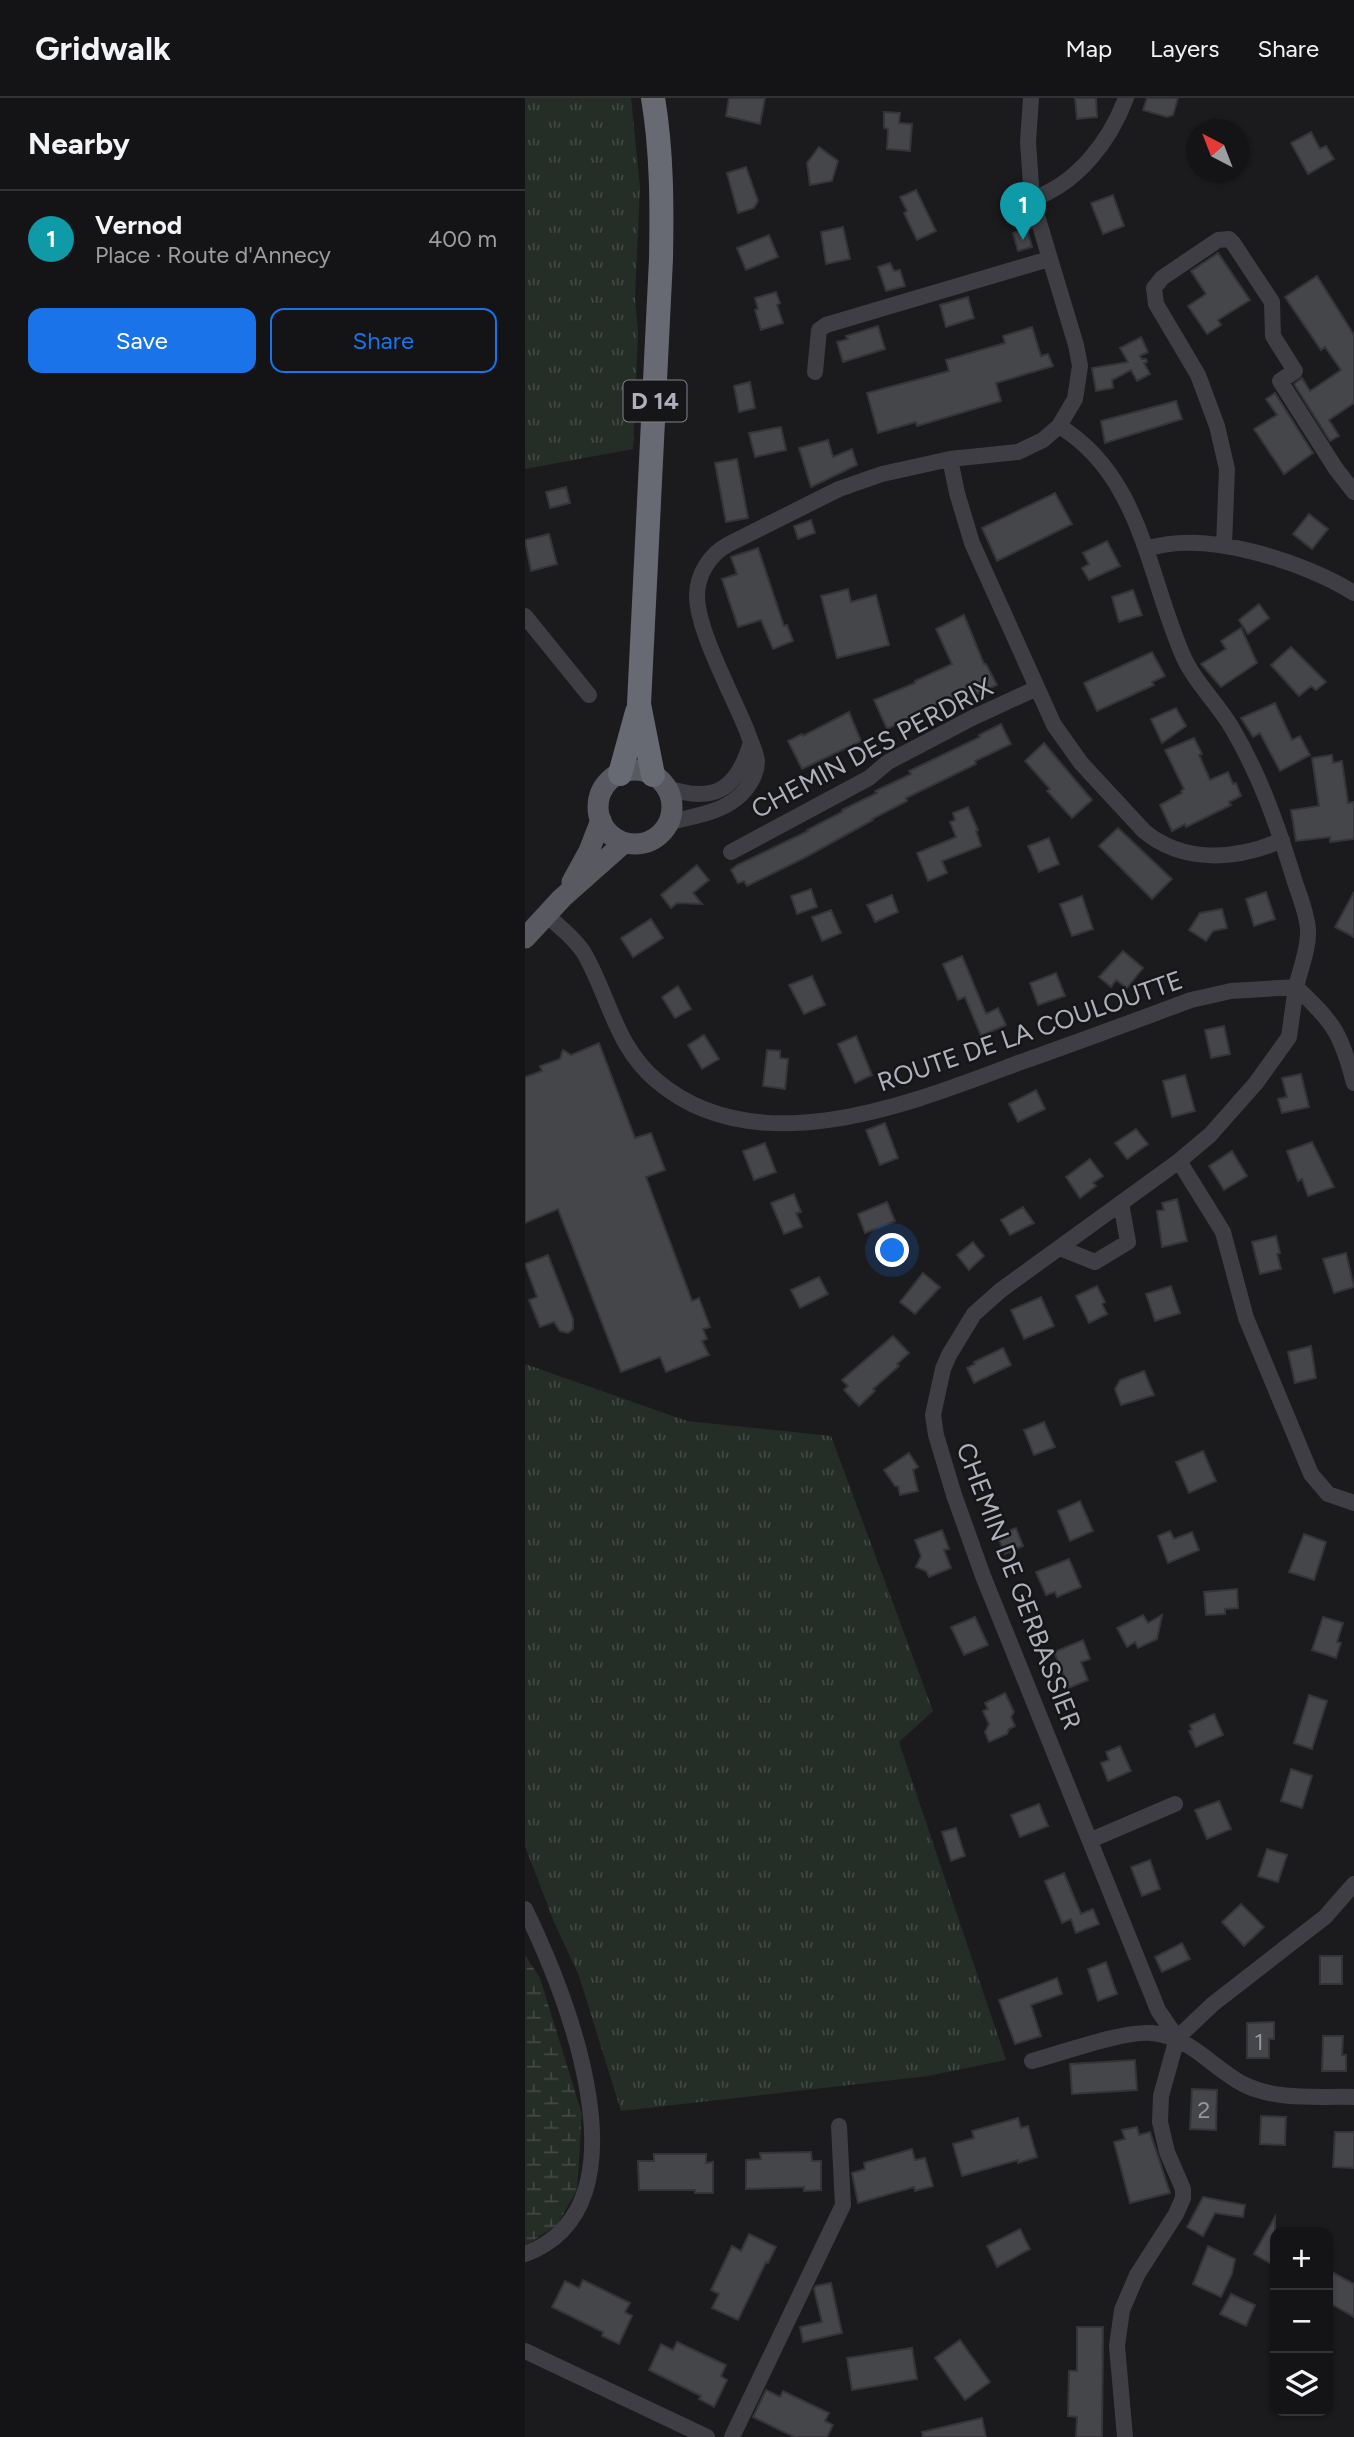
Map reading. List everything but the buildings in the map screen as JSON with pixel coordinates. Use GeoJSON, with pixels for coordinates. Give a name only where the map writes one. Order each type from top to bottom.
{"type":"FeatureCollection","features":[{"type":"Feature","properties":{"kind":"highway","name":"D 14"},"geometry":{"type":"LineString","coordinates":[[620,774],[639,704],[661,259],[657,123],[653,98]]}},
{"type":"Feature","properties":{"kind":"highway","name":"D 14"},"geometry":{"type":"LineString","coordinates":[[639,704],[659,781]]}},
{"type":"Feature","properties":{"kind":"main road"},"geometry":{"type":"LineString","coordinates":[[642,771],[659,781],[672,803],[668,824],[659,836],[648,842],[624,843],[606,830],[598,810],[604,788],[620,774],[642,771]]}},
{"type":"Feature","properties":{"kind":"main road"},"geometry":{"type":"LineString","coordinates":[[562,898],[585,860],[601,820]]}},
{"type":"Feature","properties":{"kind":"main road"},"geometry":{"type":"LineString","coordinates":[[525,938],[562,898],[624,843]]}},
{"type":"Feature","properties":{"kind":"street"},"geometry":{"type":"LineString","coordinates":[[668,824],[729,804],[747,788],[756,768],[757,758],[700,615],[698,586],[707,563],[719,550],[839,489],[882,474],[950,459],[1018,452],[1043,440],[1059,426],[1075,399],[1080,366],[1072,328],[1032,199],[1028,142],[1031,98]]}},
{"type":"Feature","properties":{"kind":"street"},"geometry":{"type":"LineString","coordinates":[[1032,199],[1053,190],[1088,161],[1111,131],[1126,98]]}},
{"type":"Feature","properties":{"kind":"street"},"geometry":{"type":"LineString","coordinates":[[1224,546],[1227,469],[1217,426],[1198,375],[1156,304],[1154,293],[1156,283],[1162,278],[1218,240],[1229,239],[1233,243],[1272,302],[1272,336],[1295,371],[1280,382],[1354,492]]}},
{"type":"Feature","properties":{"kind":"street"},"geometry":{"type":"LineString","coordinates":[[815,372],[819,330],[826,325],[1049,259]]}},
{"type":"Feature","properties":{"kind":"street","name":"CHEMIN DE GERBASSIER"},"geometry":{"type":"LineString","coordinates":[[1059,426],[1074,435],[1107,471],[1136,520],[1184,657],[1232,728],[1265,795],[1282,840],[1308,930],[1291,1011],[1291,1029],[1285,1044],[1210,1135],[1179,1161],[985,1303],[966,1325],[943,1369],[933,1415],[941,1456],[983,1576],[1158,2010],[1177,2038]]}},
{"type":"Feature","properties":{"kind":"street"},"geometry":{"type":"LineString","coordinates":[[950,459],[972,543],[1054,725],[1068,747],[1154,839],[1179,852],[1213,856],[1248,852],[1282,840]]}},
{"type":"Feature","properties":{"kind":"street"},"geometry":{"type":"LineString","coordinates":[[1147,549],[1177,543],[1209,543],[1244,550],[1303,568],[1354,593]]}},
{"type":"Feature","properties":{"kind":"street"},"geometry":{"type":"LineString","coordinates":[[525,616],[589,695]]}},
{"type":"Feature","properties":{"kind":"street","name":"CHEMIN DES PERDRIX"},"geometry":{"type":"LineString","coordinates":[[731,852],[869,778],[888,762],[1037,688]]}},
{"type":"Feature","properties":{"kind":"street"},"geometry":{"type":"LineString","coordinates":[[659,781],[693,794],[716,793],[726,787],[740,771],[751,742]]}},
{"type":"Feature","properties":{"kind":"street","name":"ROUTE DE LA COULOUTTE"},"geometry":{"type":"LineString","coordinates":[[547,915],[583,953],[621,1037],[646,1071],[697,1107],[723,1118],[750,1122],[819,1121],[883,1110],[952,1088],[1191,1000],[1231,991],[1296,987]]}},
{"type":"Feature","properties":{"kind":"street"},"geometry":{"type":"LineString","coordinates":[[1296,987],[1336,1030],[1345,1047],[1354,1083]]}},
{"type":"Feature","properties":{"kind":"street"},"geometry":{"type":"LineString","coordinates":[[1179,1161],[1223,1232],[1246,1318],[1311,1474],[1328,1493],[1354,1503]]}},
{"type":"Feature","properties":{"kind":"street"},"geometry":{"type":"LineString","coordinates":[[1060,1248],[1095,1262],[1128,1242],[1121,1203]]}},
{"type":"Feature","properties":{"kind":"street"},"geometry":{"type":"LineString","coordinates":[[1091,1840],[1175,1804]]}},
{"type":"Feature","properties":{"kind":"street"},"geometry":{"type":"LineString","coordinates":[[1125,2437],[1118,2346],[1122,2310],[1137,2275],[1176,2214],[1183,2198],[1183,2189],[1167,2152],[1160,2122],[1161,2096],[1177,2038],[1213,2004],[1325,1917],[1354,1884]]}},
{"type":"Feature","properties":{"kind":"street"},"geometry":{"type":"LineString","coordinates":[[525,1909],[564,2002],[574,2034],[583,2067],[591,2121],[588,2186],[582,2204],[564,2231],[550,2243],[525,2254]]}},
{"type":"Feature","properties":{"kind":"street"},"geometry":{"type":"LineString","coordinates":[[1032,2061],[1129,2034],[1153,2033],[1177,2038],[1251,2087],[1292,2096],[1354,2097]]}},
{"type":"Feature","properties":{"kind":"street"},"geometry":{"type":"LineString","coordinates":[[732,2437],[843,2205],[839,2126]]}},
{"type":"Feature","properties":{"kind":"street"},"geometry":{"type":"LineString","coordinates":[[525,2351],[707,2437]]}},
{"type":"Feature","properties":{"kind":"green space"},"geometry":{"type":"Polygon","coordinates":[[[525,98],[631,98],[640,187],[633,449],[525,469],[525,98]]]}},
{"type":"Feature","properties":{"kind":"green space"},"geometry":{"type":"Polygon","coordinates":[[[525,1364],[687,1421],[831,1436],[933,1711],[899,1742],[1006,2060],[928,2076],[621,2111],[579,1976],[554,1922],[525,1846],[525,1364]]]}},
{"type":"Feature","properties":{"kind":"green space"},"geometry":{"type":"Polygon","coordinates":[[[525,1955],[540,1978],[582,2114],[577,2190],[557,2225],[525,2246],[525,1955]]]}},
{"type":"Feature","properties":{"kind":"place","name":"Vernod"},"geometry":{"type":"Point","coordinates":[1023,240]}}]}
